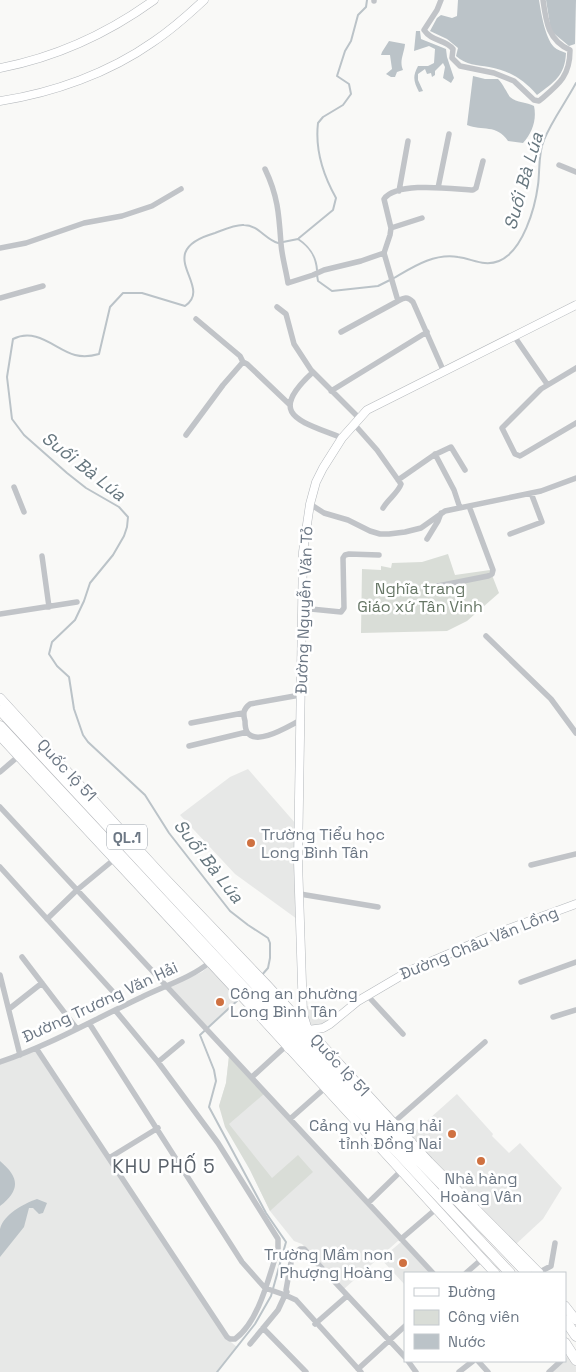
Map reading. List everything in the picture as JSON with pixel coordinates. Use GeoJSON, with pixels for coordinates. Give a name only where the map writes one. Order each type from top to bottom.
{"type":"FeatureCollection","features":[{"type":"Feature","properties":{"kind":"highway","name":"Quốc lộ 51"},"geometry":{"type":"LineString","coordinates":[[0,710],[68,778],[247,983]]}},
{"type":"Feature","properties":{"kind":"highway","name":"Quốc lộ 51"},"geometry":{"type":"LineString","coordinates":[[0,726],[21,754],[117,857],[219,953]]}},
{"type":"Feature","properties":{"kind":"highway","name":"QL.1"},"geometry":{"type":"LineString","coordinates":[[247,983],[257,994]]}},
{"type":"Feature","properties":{"kind":"highway","name":"Quốc lộ 51"},"geometry":{"type":"LineString","coordinates":[[257,994],[405,1167],[509,1272]]}},
{"type":"Feature","properties":{"kind":"highway","name":"Quốc lộ 51"},"geometry":{"type":"LineString","coordinates":[[296,1040],[526,1272]]}},
{"type":"Feature","properties":{"kind":"highway"},"geometry":{"type":"LineString","coordinates":[[566,1321],[576,1336]]}},
{"type":"Feature","properties":{"kind":"main road","name":"Quốc lộ 51"},"geometry":{"type":"LineString","coordinates":[[0,698],[68,778]]}},
{"type":"Feature","properties":{"kind":"main road","name":"Quốc lộ 51"},"geometry":{"type":"LineString","coordinates":[[0,736],[21,754]]}},
{"type":"Feature","properties":{"kind":"main road","name":"Quốc lộ 51"},"geometry":{"type":"LineString","coordinates":[[219,953],[247,983]]}},
{"type":"Feature","properties":{"kind":"main road","name":"QL.1"},"geometry":{"type":"LineString","coordinates":[[247,983],[257,994]]}},
{"type":"Feature","properties":{"kind":"main road","name":"Quốc lộ 51"},"geometry":{"type":"LineString","coordinates":[[257,994],[296,1040],[325,1088],[405,1167],[436,1209],[494,1272]]}},
{"type":"Feature","properties":{"kind":"main road","name":"Quốc lộ 51"},"geometry":{"type":"LineString","coordinates":[[296,1040],[394,1123],[537,1272]]}},
{"type":"Feature","properties":{"kind":"main road"},"geometry":{"type":"LineString","coordinates":[[566,1307],[576,1320]]}},
{"type":"Feature","properties":{"kind":"street"},"geometry":{"type":"LineString","coordinates":[[0,68],[56,53],[84,43],[136,13],[154,0]]}},
{"type":"Feature","properties":{"kind":"street"},"geometry":{"type":"LineString","coordinates":[[0,101],[57,88],[111,66],[154,42],[204,0]]}},
{"type":"Feature","properties":{"kind":"street"},"geometry":{"type":"LineString","coordinates":[[441,0],[424,30],[428,36],[450,45],[453,49],[452,58],[460,66],[494,73],[514,81],[534,100],[539,101],[563,80],[570,63],[570,50],[559,45],[552,37],[543,0]]}},
{"type":"Feature","properties":{"kind":"street"},"geometry":{"type":"LineString","coordinates":[[438,188],[449,134]]}},
{"type":"Feature","properties":{"kind":"street"},"geometry":{"type":"LineString","coordinates":[[399,191],[408,141]]}},
{"type":"Feature","properties":{"kind":"street"},"geometry":{"type":"LineString","coordinates":[[398,300],[384,253],[391,228],[384,199],[386,196],[399,191],[420,186],[474,189],[483,161]]}},
{"type":"Feature","properties":{"kind":"street"},"geometry":{"type":"LineString","coordinates":[[559,164],[576,172]]}},
{"type":"Feature","properties":{"kind":"street"},"geometry":{"type":"LineString","coordinates":[[265,168],[273,186],[278,205],[281,246],[288,283],[324,270],[384,253]]}},
{"type":"Feature","properties":{"kind":"street"},"geometry":{"type":"LineString","coordinates":[[0,248],[26,243],[84,223],[152,206],[181,189]]}},
{"type":"Feature","properties":{"kind":"street"},"geometry":{"type":"LineString","coordinates":[[391,228],[422,218]]}},
{"type":"Feature","properties":{"kind":"street"},"geometry":{"type":"LineString","coordinates":[[0,298],[42,286]]}},
{"type":"Feature","properties":{"kind":"street"},"geometry":{"type":"LineString","coordinates":[[341,332],[398,300],[409,298],[413,302],[444,372]]}},
{"type":"Feature","properties":{"kind":"street","name":"Đường Nguyễn Văn Tỏ"},"geometry":{"type":"LineString","coordinates":[[296,1040],[303,1014],[298,861],[303,552],[310,504],[323,468],[342,438],[367,410],[576,305]]}},
{"type":"Feature","properties":{"kind":"street"},"geometry":{"type":"LineString","coordinates":[[277,307],[286,314],[294,344],[314,372],[356,421],[402,484],[388,499],[383,508]]}},
{"type":"Feature","properties":{"kind":"street"},"geometry":{"type":"LineString","coordinates":[[196,320],[240,356],[243,362],[289,404],[291,412],[296,417],[342,438]]}},
{"type":"Feature","properties":{"kind":"street"},"geometry":{"type":"LineString","coordinates":[[331,391],[426,332]]}},
{"type":"Feature","properties":{"kind":"street"},"geometry":{"type":"LineString","coordinates":[[514,336],[547,384]]}},
{"type":"Feature","properties":{"kind":"street"},"geometry":{"type":"LineString","coordinates":[[186,435],[223,385],[243,362]]}},
{"type":"Feature","properties":{"kind":"street"},"geometry":{"type":"LineString","coordinates":[[576,368],[547,384],[503,427],[515,454],[520,456],[576,423]]}},
{"type":"Feature","properties":{"kind":"street"},"geometry":{"type":"LineString","coordinates":[[289,404],[297,388],[314,372]]}},
{"type":"Feature","properties":{"kind":"street"},"geometry":{"type":"LineString","coordinates":[[398,480],[434,454],[451,447],[465,470]]}},
{"type":"Feature","properties":{"kind":"street"},"geometry":{"type":"LineString","coordinates":[[434,454],[454,490],[460,508]]}},
{"type":"Feature","properties":{"kind":"street"},"geometry":{"type":"LineString","coordinates":[[310,504],[324,514],[348,520],[380,534],[406,532],[421,528],[445,511],[531,493],[576,478]]}},
{"type":"Feature","properties":{"kind":"street"},"geometry":{"type":"LineString","coordinates":[[14,487],[24,512]]}},
{"type":"Feature","properties":{"kind":"street"},"geometry":{"type":"LineString","coordinates":[[510,534],[542,522],[531,493]]}},
{"type":"Feature","properties":{"kind":"street"},"geometry":{"type":"LineString","coordinates":[[433,586],[492,574],[493,570],[470,506]]}},
{"type":"Feature","properties":{"kind":"street"},"geometry":{"type":"LineString","coordinates":[[427,539],[441,513]]}},
{"type":"Feature","properties":{"kind":"street"},"geometry":{"type":"LineString","coordinates":[[301,608],[341,612],[344,608],[343,558],[345,555],[380,555]]}},
{"type":"Feature","properties":{"kind":"street"},"geometry":{"type":"LineString","coordinates":[[42,556],[49,607]]}},
{"type":"Feature","properties":{"kind":"street"},"geometry":{"type":"LineString","coordinates":[[0,614],[77,602]]}},
{"type":"Feature","properties":{"kind":"street"},"geometry":{"type":"LineString","coordinates":[[486,636],[551,699],[576,733]]}},
{"type":"Feature","properties":{"kind":"street"},"geometry":{"type":"LineString","coordinates":[[300,695],[250,704],[243,713],[247,732],[250,736],[262,738],[301,720]]}},
{"type":"Feature","properties":{"kind":"street"},"geometry":{"type":"LineString","coordinates":[[191,723],[243,713]]}},
{"type":"Feature","properties":{"kind":"street"},"geometry":{"type":"LineString","coordinates":[[189,746],[247,732]]}},
{"type":"Feature","properties":{"kind":"street"},"geometry":{"type":"LineString","coordinates":[[0,772],[21,754]]}},
{"type":"Feature","properties":{"kind":"street"},"geometry":{"type":"LineString","coordinates":[[0,807],[432,1272]]}},
{"type":"Feature","properties":{"kind":"street"},"geometry":{"type":"LineString","coordinates":[[531,865],[576,854]]}},
{"type":"Feature","properties":{"kind":"street"},"geometry":{"type":"LineString","coordinates":[[47,919],[77,890],[117,857]]}},
{"type":"Feature","properties":{"kind":"street"},"geometry":{"type":"LineString","coordinates":[[0,867],[125,1005]]}},
{"type":"Feature","properties":{"kind":"street"},"geometry":{"type":"LineString","coordinates":[[300,894],[378,907]]}},
{"type":"Feature","properties":{"kind":"street","name":"Đường Châu Văn Lồng"},"geometry":{"type":"LineString","coordinates":[[296,1040],[330,1024],[367,995],[395,978],[439,957],[575,906]]}},
{"type":"Feature","properties":{"kind":"street","name":"Đường Trương Văn Hải"},"geometry":{"type":"LineString","coordinates":[[0,1062],[36,1048],[200,970],[219,953]]}},
{"type":"Feature","properties":{"kind":"street"},"geometry":{"type":"LineString","coordinates":[[22,957],[77,1029]]}},
{"type":"Feature","properties":{"kind":"street"},"geometry":{"type":"LineString","coordinates":[[521,982],[576,962]]}},
{"type":"Feature","properties":{"kind":"street"},"geometry":{"type":"LineString","coordinates":[[0,975],[20,1055]]}},
{"type":"Feature","properties":{"kind":"street"},"geometry":{"type":"LineString","coordinates":[[9,1009],[42,983]]}},
{"type":"Feature","properties":{"kind":"street"},"geometry":{"type":"LineString","coordinates":[[367,995],[404,1034]]}},
{"type":"Feature","properties":{"kind":"street"},"geometry":{"type":"LineString","coordinates":[[36,1048],[140,1207],[230,1339],[235,1339],[254,1316],[259,1306],[278,1249],[278,1239],[218,1143],[158,1062],[114,1010]]}},
{"type":"Feature","properties":{"kind":"street"},"geometry":{"type":"LineString","coordinates":[[553,1017],[576,1010]]}},
{"type":"Feature","properties":{"kind":"street"},"geometry":{"type":"LineString","coordinates":[[89,1023],[158,1128],[242,1262],[264,1288],[296,1300],[359,1370],[404,1327]]}},
{"type":"Feature","properties":{"kind":"street"},"geometry":{"type":"LineString","coordinates":[[252,1077],[296,1040]]}},
{"type":"Feature","properties":{"kind":"street"},"geometry":{"type":"LineString","coordinates":[[158,1062],[182,1042]]}},
{"type":"Feature","properties":{"kind":"street"},"geometry":{"type":"LineString","coordinates":[[394,1123],[485,1042]]}},
{"type":"Feature","properties":{"kind":"street"},"geometry":{"type":"LineString","coordinates":[[290,1119],[325,1088]]}},
{"type":"Feature","properties":{"kind":"street"},"geometry":{"type":"LineString","coordinates":[[109,1158],[158,1128]]}},
{"type":"Feature","properties":{"kind":"street"},"geometry":{"type":"LineString","coordinates":[[368,1203],[405,1167]]}},
{"type":"Feature","properties":{"kind":"street"},"geometry":{"type":"LineString","coordinates":[[401,1239],[436,1209]]}},
{"type":"Feature","properties":{"kind":"street"},"geometry":{"type":"LineString","coordinates":[[540,1272],[551,1266],[555,1244]]}},
{"type":"Feature","properties":{"kind":"street"},"geometry":{"type":"LineString","coordinates":[[250,1344],[278,1310],[287,1292],[292,1257],[302,1248],[404,1356]]}},
{"type":"Feature","properties":{"kind":"street"},"geometry":{"type":"LineString","coordinates":[[467,1272],[482,1259]]}},
{"type":"Feature","properties":{"kind":"street"},"geometry":{"type":"LineString","coordinates":[[316,1324],[347,1296]]}},
{"type":"Feature","properties":{"kind":"street"},"geometry":{"type":"LineString","coordinates":[[263,1328],[306,1372]]}},
{"type":"Feature","properties":{"kind":"street"},"geometry":{"type":"LineString","coordinates":[[459,1372],[472,1362]]}},
{"type":"Feature","properties":{"kind":"street"},"geometry":{"type":"LineString","coordinates":[[479,1362],[488,1372]]}},
{"type":"Feature","properties":{"kind":"street"},"geometry":{"type":"LineString","coordinates":[[549,1372],[560,1362]]}},
{"type":"Feature","properties":{"kind":"shaded area","name":"Trường Tiểu học Long Bình Tân"},"geometry":{"type":"Polygon","coordinates":[[[248,769],[296,824],[297,919],[235,874],[180,815],[230,777],[248,769]]]}},
{"type":"Feature","properties":{"kind":"shaded area"},"geometry":{"type":"Polygon","coordinates":[[[209,966],[240,999],[208,1027],[169,986],[202,972],[209,966]]]}},
{"type":"Feature","properties":{"kind":"shaded area"},"geometry":{"type":"Polygon","coordinates":[[[306,1006],[324,1007],[324,1014],[335,1015],[322,1024],[310,1027],[306,1006]]]}},
{"type":"Feature","properties":{"kind":"shaded area"},"geometry":{"type":"Polygon","coordinates":[[[35,1051],[226,1338],[237,1347],[217,1372],[0,1372],[0,1064],[35,1051]]]}},
{"type":"Feature","properties":{"kind":"shaded area"},"geometry":{"type":"Polygon","coordinates":[[[229,1056],[399,1240],[344,1289],[302,1244],[294,1241],[270,1211],[219,1106],[226,1083],[229,1056]]]}},
{"type":"Feature","properties":{"kind":"shaded area"},"geometry":{"type":"Polygon","coordinates":[[[457,1094],[493,1134],[492,1136],[509,1153],[520,1143],[562,1188],[543,1219],[515,1245],[410,1136],[457,1094]]]}},
{"type":"Feature","properties":{"kind":"shaded area","name":"Trường Mầm non Phượng Hoàng"},"geometry":{"type":"Polygon","coordinates":[[[401,1242],[429,1272],[404,1272],[404,1284],[381,1259],[401,1242]]]}},
{"type":"Feature","properties":{"kind":"shaded area"},"geometry":{"type":"Polygon","coordinates":[[[569,1355],[576,1367],[576,1372],[553,1372],[562,1362],[566,1362],[566,1358],[569,1355]]]}},
{"type":"Feature","properties":{"kind":"green space","name":"Nghĩa trang Giáo xứ Tân Vinh"},"geometry":{"type":"Polygon","coordinates":[[[448,554],[455,575],[490,570],[499,593],[467,621],[447,631],[361,633],[362,569],[381,570],[381,566],[391,568],[392,563],[422,562],[448,554]]]}},
{"type":"Feature","properties":{"kind":"green space"},"geometry":{"type":"Polygon","coordinates":[[[229,1056],[264,1094],[229,1124],[272,1178],[298,1155],[313,1172],[270,1211],[250,1170],[225,1127],[219,1106],[226,1083],[229,1056]]]}},
{"type":"Feature","properties":{"kind":"water"},"geometry":{"type":"Polygon","coordinates":[[[458,0],[539,0],[548,38],[555,48],[566,53],[561,73],[537,95],[527,84],[510,73],[472,64],[460,59],[456,56],[458,48],[447,39],[430,31],[437,18],[441,15],[452,18],[457,16],[458,0]]]}},
{"type":"Feature","properties":{"kind":"water"},"geometry":{"type":"Polygon","coordinates":[[[546,0],[576,0],[575,44],[569,46],[551,31],[546,0]]]}},
{"type":"Feature","properties":{"kind":"water"},"geometry":{"type":"Polygon","coordinates":[[[416,31],[420,31],[421,39],[446,49],[454,78],[451,83],[443,78],[445,67],[443,63],[432,77],[431,73],[427,74],[425,69],[418,74],[418,80],[423,91],[419,92],[414,79],[416,70],[418,66],[428,66],[434,63],[435,49],[429,46],[414,51],[416,31]]]}},
{"type":"Feature","properties":{"kind":"water"},"geometry":{"type":"Polygon","coordinates":[[[389,41],[405,44],[402,60],[403,70],[397,72],[395,77],[386,74],[392,69],[390,55],[381,55],[389,41]]]}},
{"type":"Feature","properties":{"kind":"water"},"geometry":{"type":"Polygon","coordinates":[[[473,76],[485,79],[498,79],[510,97],[534,106],[533,126],[523,143],[508,141],[499,132],[494,130],[467,125],[473,76]]]}},
{"type":"Feature","properties":{"kind":"water"},"geometry":{"type":"Polygon","coordinates":[[[0,1161],[11,1173],[15,1184],[11,1195],[0,1206],[0,1161]]]}},
{"type":"Feature","properties":{"kind":"water"},"geometry":{"type":"Polygon","coordinates":[[[37,1199],[47,1203],[43,1213],[39,1214],[33,1208],[29,1208],[24,1227],[0,1257],[0,1229],[2,1224],[15,1210],[37,1199]]]}},
{"type":"Feature","properties":{"kind":"waterway"},"geometry":{"type":"LineString","coordinates":[[299,238],[333,210],[336,198],[321,162],[317,133],[318,123],[323,117],[343,105],[351,94],[349,84],[337,76],[345,51],[351,41],[358,15],[366,7],[367,0]]}},
{"type":"Feature","properties":{"kind":"waterway","name":"Suối Bà Lúa"},"geometry":{"type":"LineString","coordinates":[[394,278],[416,265],[441,257],[449,256],[483,263],[494,263],[507,256],[515,248],[531,217],[538,185],[542,145],[551,125],[576,83]]}},
{"type":"Feature","properties":{"kind":"waterway","name":"Suối Bà Lúa"},"geometry":{"type":"LineString","coordinates":[[261,976],[268,968],[270,958],[268,938],[230,911],[169,833],[145,795],[88,742],[83,735],[74,709],[69,677],[57,666],[49,654],[52,642],[75,620],[90,583],[113,555],[124,536],[128,517],[119,507],[86,488],[24,435],[12,419],[7,377],[13,339],[22,336],[38,337],[75,355],[99,354],[110,307],[123,293],[142,293],[185,306],[192,298],[193,289],[184,259],[187,250],[196,241],[230,228],[241,225],[254,227],[278,243],[298,239],[312,252],[317,270]]}},
{"type":"Feature","properties":{"kind":"waterway","name":"Suối Bà Lúa"},"geometry":{"type":"LineString","coordinates":[[317,275],[318,281],[332,291],[378,286],[390,280]]}},
{"type":"Feature","properties":{"kind":"waterway","name":"Suối Bà Lúa"},"geometry":{"type":"LineString","coordinates":[[217,1372],[255,1324],[271,1296],[286,1242],[266,1213],[209,1107],[216,1081],[214,1070],[200,1035],[239,999]]}},
{"type":"Feature","properties":{"kind":"place","name":"Trường Tiểu học Long Bình Tân"},"geometry":{"type":"Point","coordinates":[251,843]}},
{"type":"Feature","properties":{"kind":"place","name":"Công an phường Long Bình Tân"},"geometry":{"type":"Point","coordinates":[220,1002]}},
{"type":"Feature","properties":{"kind":"place","name":"Cảng vụ Hàng hải tỉnh Đồng Nai"},"geometry":{"type":"Point","coordinates":[452,1134]}},
{"type":"Feature","properties":{"kind":"place","name":"Nhà hàng Hoàng Vân"},"geometry":{"type":"Point","coordinates":[481,1161]}},
{"type":"Feature","properties":{"kind":"place","name":"Trường Mầm non Phượng Hoàng"},"geometry":{"type":"Point","coordinates":[403,1263]}},
{"type":"Feature","properties":{"kind":"district","name":"KHU PHỐ 5"},"geometry":{"type":"Point","coordinates":[164,1166]}}]}
